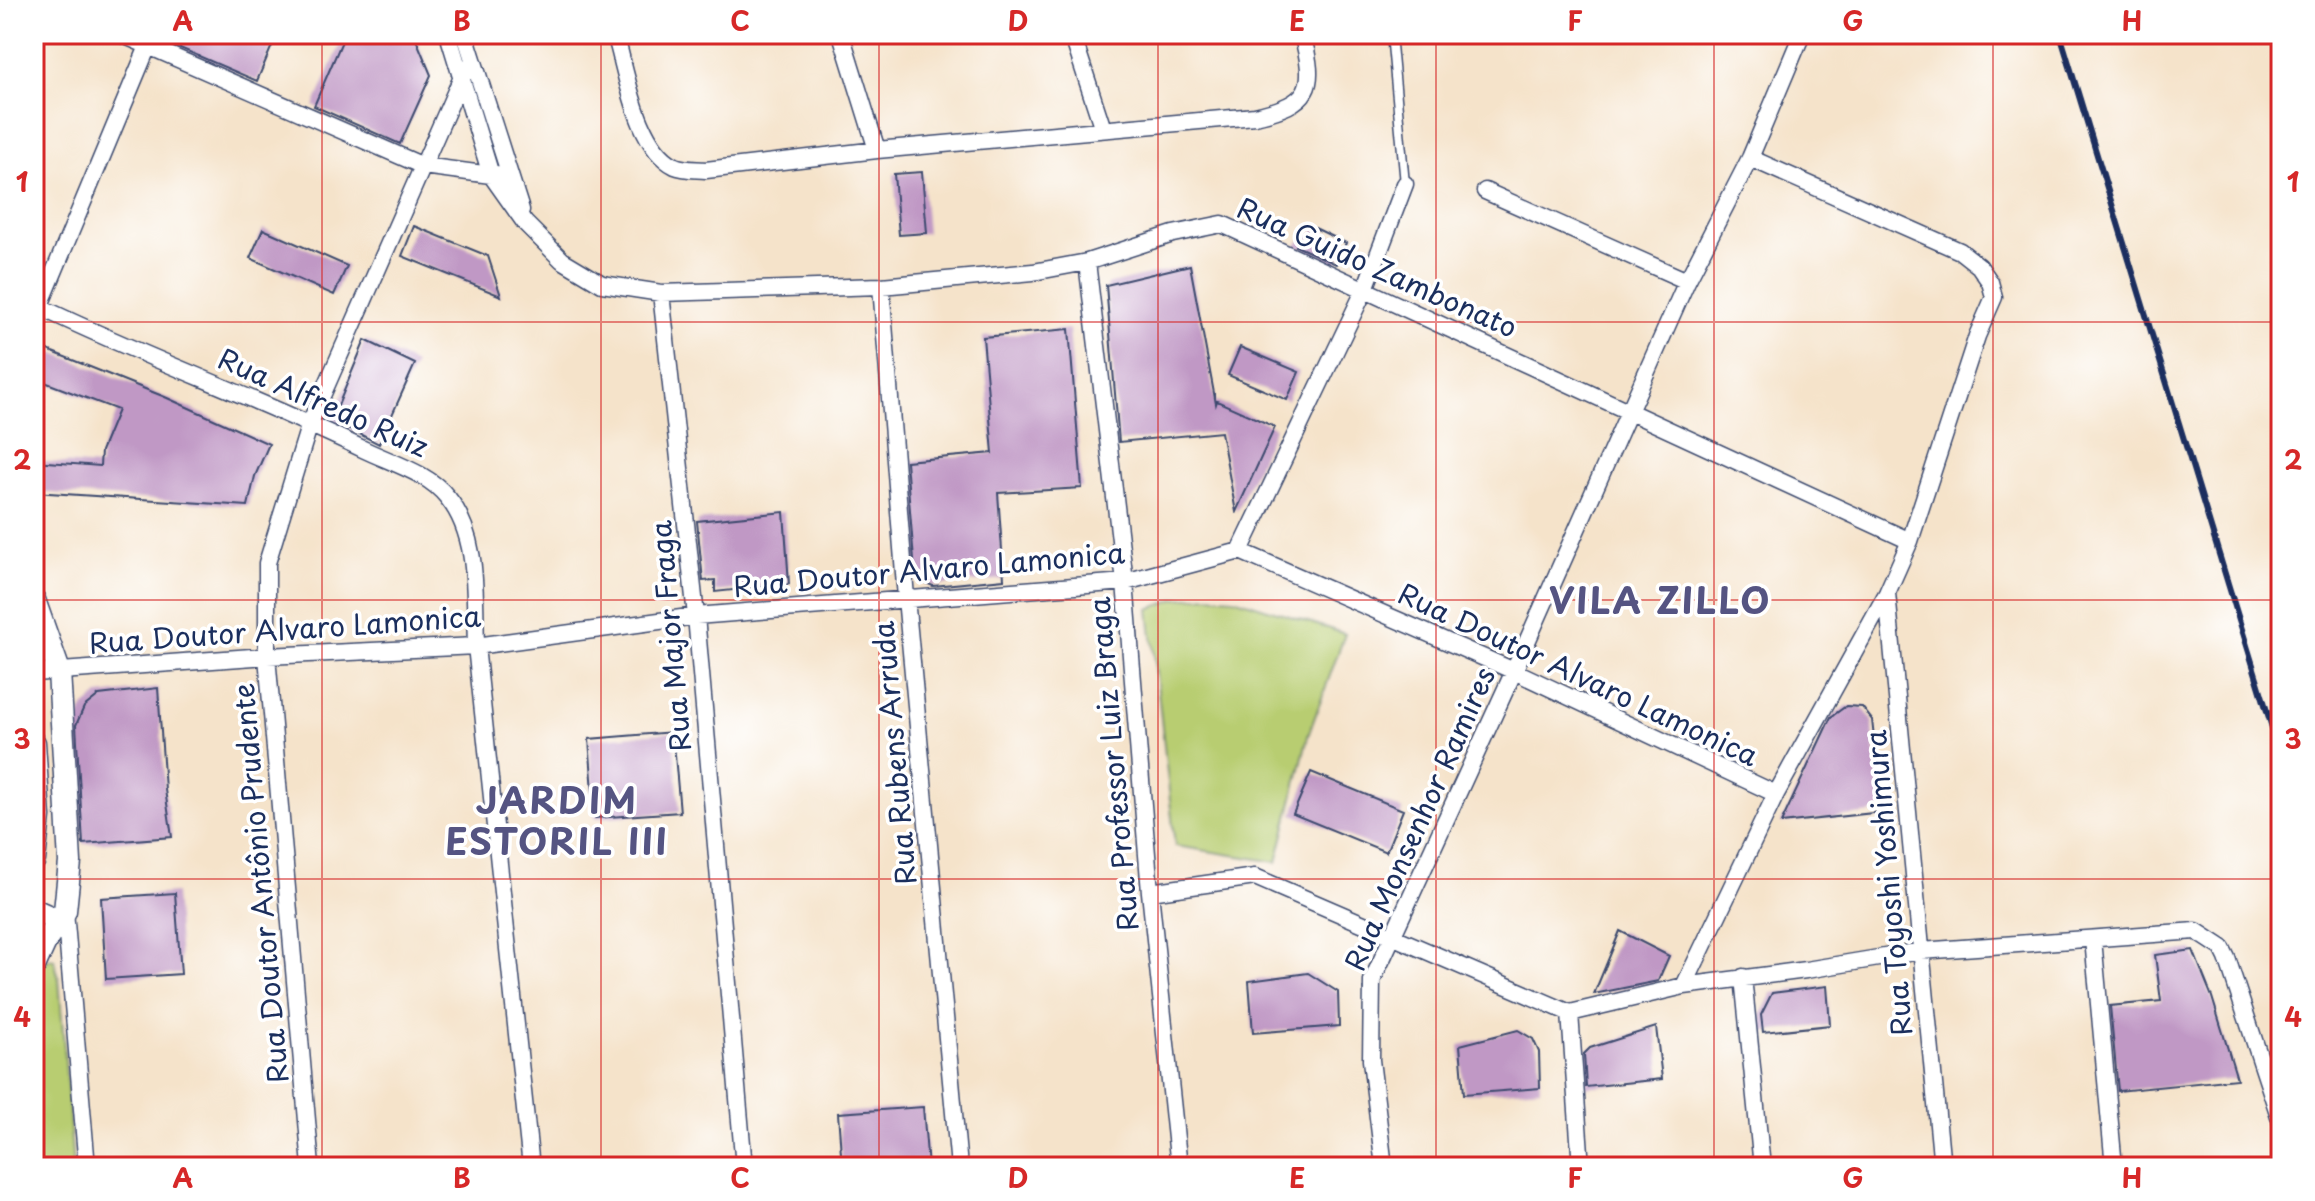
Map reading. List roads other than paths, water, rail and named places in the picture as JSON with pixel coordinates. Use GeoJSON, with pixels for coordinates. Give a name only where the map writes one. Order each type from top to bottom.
{"type":"FeatureCollection","features":[{"type":"Feature","properties":{"kind":"street"},"geometry":{"type":"LineString","coordinates":[[121,34],[150,40],[423,166],[491,175],[509,173]]}},
{"type":"Feature","properties":{"kind":"street","name":"Rua Guido Zambonato"},"geometry":{"type":"LineString","coordinates":[[448,34],[491,175],[525,223],[562,260],[602,284],[661,293],[881,286],[1033,272],[1087,262],[1173,234],[1222,224],[1910,541]]}},
{"type":"Feature","properties":{"kind":"street","name":"Rua Guido Zambonato"},"geometry":{"type":"LineString","coordinates":[[465,34],[525,223]]}},
{"type":"Feature","properties":{"kind":"street"},"geometry":{"type":"LineString","coordinates":[[615,34],[650,143],[662,157],[679,168],[706,170],[877,150],[1255,116],[1279,110],[1298,100],[1310,82],[1310,63],[1302,34]]}},
{"type":"Feature","properties":{"kind":"street"},"geometry":{"type":"LineString","coordinates":[[841,34],[877,150]]}},
{"type":"Feature","properties":{"kind":"street"},"geometry":{"type":"LineString","coordinates":[[1072,34],[1103,129]]}},
{"type":"Feature","properties":{"kind":"street","name":"Rua Monsenhor Ramires"},"geometry":{"type":"LineString","coordinates":[[1384,1167],[1371,1060],[1372,981],[1687,281],[1750,158],[1802,34]]}},
{"type":"Feature","properties":{"kind":"street"},"geometry":{"type":"LineString","coordinates":[[36,311],[150,40]]}},
{"type":"Feature","properties":{"kind":"street","name":"Rua Doutor Antônio Prudente"},"geometry":{"type":"LineString","coordinates":[[311,1167],[267,656],[267,563],[310,423],[462,77],[473,61]]}},
{"type":"Feature","properties":{"kind":"street"},"geometry":{"type":"LineString","coordinates":[[1684,986],[1776,794],[1887,593],[1910,541],[1977,336],[1994,297],[1990,282],[1979,266],[1960,251],[1750,158]]}},
{"type":"Feature","properties":{"kind":"street"},"geometry":{"type":"LineString","coordinates":[[1240,551],[1365,289],[1405,184]]}},
{"type":"Feature","properties":{"kind":"street"},"geometry":{"type":"LineString","coordinates":[[1485,191],[1687,281]]}},
{"type":"Feature","properties":{"kind":"street","name":"Rua Professor Luiz Braga"},"geometry":{"type":"LineString","coordinates":[[1087,262],[1125,582],[1150,892],[1179,1167]]}},
{"type":"Feature","properties":{"kind":"street","name":"Rua Rubens Arruda"},"geometry":{"type":"LineString","coordinates":[[881,286],[906,598],[959,1167]]}},
{"type":"Feature","properties":{"kind":"street","name":"Rua Major Fraga"},"geometry":{"type":"LineString","coordinates":[[661,293],[696,616],[744,1167]]}},
{"type":"Feature","properties":{"kind":"street","name":"Rua Alfredo Ruiz"},"geometry":{"type":"LineString","coordinates":[[36,311],[310,423],[431,480],[449,498],[463,524],[472,560],[476,646],[531,1167]]}},
{"type":"Feature","properties":{"kind":"street","name":"Rua Doutor Alvaro Lamonica"},"geometry":{"type":"LineString","coordinates":[[34,673],[267,656],[476,646],[696,616],[1125,582],[1240,551],[1514,671],[1776,794]]}},
{"type":"Feature","properties":{"kind":"street","name":"Rua Toyoshi Yoshimura"},"geometry":{"type":"LineString","coordinates":[[1887,593],[1942,1167]]}},
{"type":"Feature","properties":{"kind":"street"},"geometry":{"type":"LineString","coordinates":[[34,600],[59,671],[70,862],[62,916],[87,1167]]}},
{"type":"Feature","properties":{"kind":"street"},"geometry":{"type":"LineString","coordinates":[[34,743],[39,817],[34,860]]}},
{"type":"Feature","properties":{"kind":"street"},"geometry":{"type":"LineString","coordinates":[[1150,892],[1255,877],[1570,1013],[1684,986],[1921,951],[2196,931],[2222,948],[2227,958],[2281,1122]]}},
{"type":"Feature","properties":{"kind":"street"},"geometry":{"type":"LineString","coordinates":[[34,910],[62,916]]}},
{"type":"Feature","properties":{"kind":"street"},"geometry":{"type":"LineString","coordinates":[[34,966],[62,916]]}},
{"type":"Feature","properties":{"kind":"street"},"geometry":{"type":"LineString","coordinates":[[2093,939],[2114,1167]]}},
{"type":"Feature","properties":{"kind":"street"},"geometry":{"type":"LineString","coordinates":[[1743,977],[1762,1167]]}},
{"type":"Feature","properties":{"kind":"street"},"geometry":{"type":"LineString","coordinates":[[1570,1013],[1581,1167]]}},
{"type":"Feature","properties":{"kind":"lane"},"geometry":{"type":"LineString","coordinates":[[1391,34],[1405,184]]}},
{"type":"Feature","properties":{"kind":"railway"},"geometry":{"type":"LineString","coordinates":[[2060,34],[2281,757]]}},
{"type":"Feature","properties":{"kind":"district","name":"VILA ZILLO"},"geometry":{"type":"Point","coordinates":[1660,601]}},
{"type":"Feature","properties":{"kind":"district","name":"JARDIM ESTORIL III"},"geometry":{"type":"Point","coordinates":[557,822]}}]}
